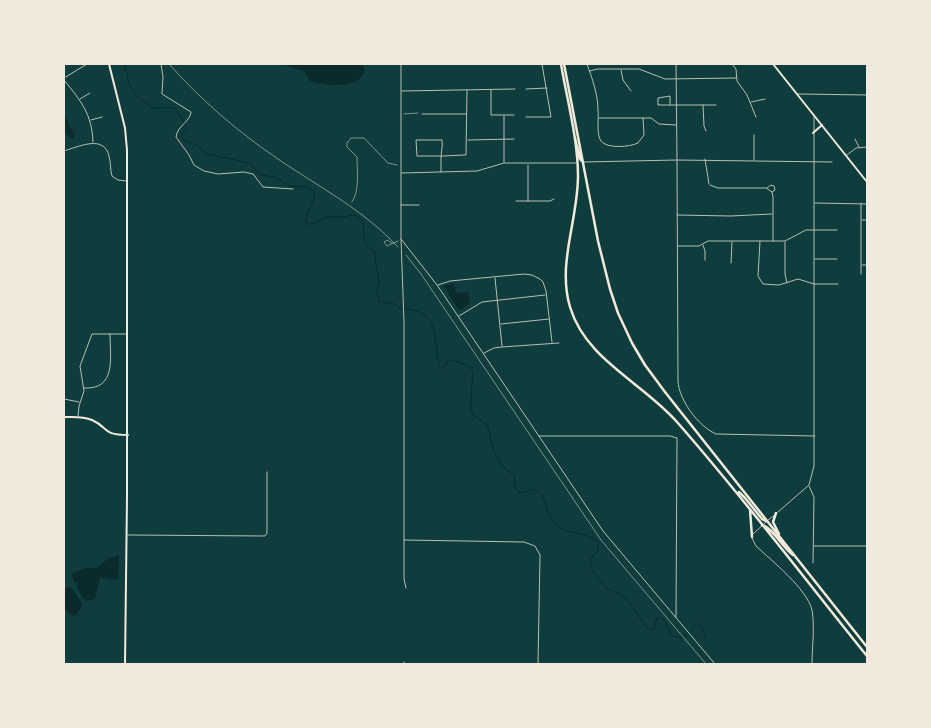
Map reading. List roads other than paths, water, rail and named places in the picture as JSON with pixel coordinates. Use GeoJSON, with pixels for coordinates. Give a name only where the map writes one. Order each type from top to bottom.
{"type":"FeatureCollection","features":[{"type":"Feature","properties":{"kind":"highway"},"geometry":{"type":"LineString","coordinates":[[562,64],[577,163],[576,200],[566,274],[567,295],[575,320],[594,349],[663,407],[734,488],[867,656]]}},
{"type":"Feature","properties":{"kind":"highway"},"geometry":{"type":"LineString","coordinates":[[562,64],[606,277],[618,313],[632,343],[656,381],[867,647]]}},
{"type":"Feature","properties":{"kind":"highway"},"geometry":{"type":"LineString","coordinates":[[573,134],[576,139],[580,159],[583,162]]}},
{"type":"Feature","properties":{"kind":"highway"},"geometry":{"type":"LineString","coordinates":[[734,488],[762,519],[767,521]]}},
{"type":"Feature","properties":{"kind":"highway"},"geometry":{"type":"LineString","coordinates":[[750,508],[752,537]]}},
{"type":"Feature","properties":{"kind":"highway"},"geometry":{"type":"LineString","coordinates":[[776,514],[773,522],[782,540]]}},
{"type":"Feature","properties":{"kind":"highway"},"geometry":{"type":"LineString","coordinates":[[762,525],[767,526],[785,549],[796,558]]}},
{"type":"Feature","properties":{"kind":"main road"},"geometry":{"type":"LineString","coordinates":[[109,64],[126,135],[128,435],[124,664]]}},
{"type":"Feature","properties":{"kind":"main road"},"geometry":{"type":"LineString","coordinates":[[773,64],[867,182]]}},
{"type":"Feature","properties":{"kind":"main road"},"geometry":{"type":"LineString","coordinates":[[814,133],[822,125]]}},
{"type":"Feature","properties":{"kind":"main road"},"geometry":{"type":"LineString","coordinates":[[64,418],[78,417],[93,420],[110,434],[128,435]]}},
{"type":"Feature","properties":{"kind":"street"},"geometry":{"type":"LineString","coordinates":[[87,64],[64,79],[79,99],[90,120],[93,143]]}},
{"type":"Feature","properties":{"kind":"street"},"geometry":{"type":"LineString","coordinates":[[161,64],[164,78],[162,94],[189,110],[191,114],[177,132],[176,137],[190,155],[196,167],[211,174],[252,174],[260,186],[266,189],[293,189]]}},
{"type":"Feature","properties":{"kind":"street"},"geometry":{"type":"LineString","coordinates":[[401,64],[400,205],[404,305],[404,540],[406,588]]}},
{"type":"Feature","properties":{"kind":"street"},"geometry":{"type":"LineString","coordinates":[[526,117],[551,117],[542,64]]}},
{"type":"Feature","properties":{"kind":"street"},"geometry":{"type":"LineString","coordinates":[[587,64],[596,94],[600,140],[612,146],[635,145],[644,136],[643,118]]}},
{"type":"Feature","properties":{"kind":"street"},"geometry":{"type":"LineString","coordinates":[[676,64],[678,388],[682,400],[706,429],[716,434],[815,436]]}},
{"type":"Feature","properties":{"kind":"street"},"geometry":{"type":"LineString","coordinates":[[732,64],[736,69],[736,78],[751,102],[756,116]]}},
{"type":"Feature","properties":{"kind":"street"},"geometry":{"type":"LineString","coordinates":[[590,71],[597,69],[639,69],[662,79],[736,78]]}},
{"type":"Feature","properties":{"kind":"street"},"geometry":{"type":"LineString","coordinates":[[621,69],[624,82],[631,91]]}},
{"type":"Feature","properties":{"kind":"street"},"geometry":{"type":"LineString","coordinates":[[526,89],[547,88]]}},
{"type":"Feature","properties":{"kind":"street"},"geometry":{"type":"LineString","coordinates":[[401,91],[514,89]]}},
{"type":"Feature","properties":{"kind":"street"},"geometry":{"type":"LineString","coordinates":[[441,172],[441,156],[442,140],[416,140],[417,156],[441,156],[466,155],[467,90]]}},
{"type":"Feature","properties":{"kind":"street"},"geometry":{"type":"LineString","coordinates":[[491,90],[491,115],[514,115]]}},
{"type":"Feature","properties":{"kind":"street"},"geometry":{"type":"LineString","coordinates":[[79,99],[90,93]]}},
{"type":"Feature","properties":{"kind":"street"},"geometry":{"type":"LineString","coordinates":[[797,94],[867,95]]}},
{"type":"Feature","properties":{"kind":"street"},"geometry":{"type":"LineString","coordinates":[[670,96],[670,105]]}},
{"type":"Feature","properties":{"kind":"street"},"geometry":{"type":"LineString","coordinates":[[676,96],[658,97],[657,104],[658,106],[676,104],[716,105]]}},
{"type":"Feature","properties":{"kind":"street"},"geometry":{"type":"LineString","coordinates":[[751,102],[765,100]]}},
{"type":"Feature","properties":{"kind":"street"},"geometry":{"type":"LineString","coordinates":[[703,105],[704,126],[706,130]]}},
{"type":"Feature","properties":{"kind":"street"},"geometry":{"type":"LineString","coordinates":[[422,114],[467,114]]}},
{"type":"Feature","properties":{"kind":"street"},"geometry":{"type":"LineString","coordinates":[[504,115],[504,163]]}},
{"type":"Feature","properties":{"kind":"street"},"geometry":{"type":"LineString","coordinates":[[812,664],[813,618],[809,601],[801,590],[756,546],[752,537],[755,530],[809,485],[814,466],[815,116]]}},
{"type":"Feature","properties":{"kind":"street"},"geometry":{"type":"LineString","coordinates":[[90,120],[102,117]]}},
{"type":"Feature","properties":{"kind":"street"},"geometry":{"type":"LineString","coordinates":[[598,118],[651,118],[662,125],[676,125]]}},
{"type":"Feature","properties":{"kind":"street"},"geometry":{"type":"LineString","coordinates":[[754,135],[754,160]]}},
{"type":"Feature","properties":{"kind":"street"},"geometry":{"type":"LineString","coordinates":[[467,140],[514,139]]}},
{"type":"Feature","properties":{"kind":"street"},"geometry":{"type":"LineString","coordinates":[[854,139],[859,148]]}},
{"type":"Feature","properties":{"kind":"street"},"geometry":{"type":"LineString","coordinates":[[64,151],[93,143],[102,146],[107,151],[113,178],[127,181]]}},
{"type":"Feature","properties":{"kind":"street"},"geometry":{"type":"LineString","coordinates":[[846,155],[859,148],[867,147]]}},
{"type":"Feature","properties":{"kind":"street"},"geometry":{"type":"LineString","coordinates":[[583,162],[705,159],[814,160],[832,162]]}},
{"type":"Feature","properties":{"kind":"street"},"geometry":{"type":"LineString","coordinates":[[705,159],[710,185],[708,188]]}},
{"type":"Feature","properties":{"kind":"street"},"geometry":{"type":"LineString","coordinates":[[401,173],[477,171],[504,163],[577,163]]}},
{"type":"Feature","properties":{"kind":"street"},"geometry":{"type":"LineString","coordinates":[[528,164],[528,201]]}},
{"type":"Feature","properties":{"kind":"street"},"geometry":{"type":"LineString","coordinates":[[710,185],[718,188],[766,188],[771,185],[774,186],[775,190],[771,192]]}},
{"type":"Feature","properties":{"kind":"street"},"geometry":{"type":"LineString","coordinates":[[766,188],[771,192],[773,241]]}},
{"type":"Feature","properties":{"kind":"street"},"geometry":{"type":"LineString","coordinates":[[516,201],[550,201],[554,199]]}},
{"type":"Feature","properties":{"kind":"street"},"geometry":{"type":"LineString","coordinates":[[814,203],[867,204]]}},
{"type":"Feature","properties":{"kind":"street"},"geometry":{"type":"LineString","coordinates":[[861,203],[861,274]]}},
{"type":"Feature","properties":{"kind":"street"},"geometry":{"type":"LineString","coordinates":[[400,205],[419,205]]}},
{"type":"Feature","properties":{"kind":"street"},"geometry":{"type":"LineString","coordinates":[[677,215],[731,216],[773,214]]}},
{"type":"Feature","properties":{"kind":"street"},"geometry":{"type":"LineString","coordinates":[[861,220],[867,220]]}},
{"type":"Feature","properties":{"kind":"street"},"geometry":{"type":"LineString","coordinates":[[677,246],[696,246],[708,241],[785,241],[804,230],[837,230]]}},
{"type":"Feature","properties":{"kind":"street"},"geometry":{"type":"LineString","coordinates":[[401,239],[458,316],[612,542],[715,664]]}},
{"type":"Feature","properties":{"kind":"street"},"geometry":{"type":"LineString","coordinates":[[732,241],[732,263]]}},
{"type":"Feature","properties":{"kind":"street"},"geometry":{"type":"LineString","coordinates":[[760,241],[758,276],[761,282],[766,285],[779,285],[798,279],[814,284],[838,284]]}},
{"type":"Feature","properties":{"kind":"street"},"geometry":{"type":"LineString","coordinates":[[785,241],[785,274],[787,282]]}},
{"type":"Feature","properties":{"kind":"street"},"geometry":{"type":"LineString","coordinates":[[703,244],[705,260]]}},
{"type":"Feature","properties":{"kind":"street"},"geometry":{"type":"LineString","coordinates":[[814,259],[837,259]]}},
{"type":"Feature","properties":{"kind":"street"},"geometry":{"type":"LineString","coordinates":[[861,265],[867,265]]}},
{"type":"Feature","properties":{"kind":"street"},"geometry":{"type":"LineString","coordinates":[[437,286],[450,281],[524,274],[540,279],[547,295],[552,342]]}},
{"type":"Feature","properties":{"kind":"street"},"geometry":{"type":"LineString","coordinates":[[494,277],[502,347]]}},
{"type":"Feature","properties":{"kind":"street"},"geometry":{"type":"LineString","coordinates":[[458,316],[478,303],[547,295]]}},
{"type":"Feature","properties":{"kind":"street"},"geometry":{"type":"LineString","coordinates":[[500,324],[549,318]]}},
{"type":"Feature","properties":{"kind":"street"},"geometry":{"type":"LineString","coordinates":[[78,417],[84,388],[80,366],[92,334],[128,334]]}},
{"type":"Feature","properties":{"kind":"street"},"geometry":{"type":"LineString","coordinates":[[84,388],[104,383],[108,376],[110,370],[110,334]]}},
{"type":"Feature","properties":{"kind":"street"},"geometry":{"type":"LineString","coordinates":[[484,354],[492,349],[502,347],[559,343]]}},
{"type":"Feature","properties":{"kind":"street"},"geometry":{"type":"LineString","coordinates":[[64,399],[80,403]]}},
{"type":"Feature","properties":{"kind":"street"},"geometry":{"type":"LineString","coordinates":[[538,436],[676,437],[678,441],[676,618]]}},
{"type":"Feature","properties":{"kind":"street"},"geometry":{"type":"LineString","coordinates":[[127,535],[265,536],[267,533],[266,472]]}},
{"type":"Feature","properties":{"kind":"street"},"geometry":{"type":"LineString","coordinates":[[809,485],[814,497],[814,562]]}},
{"type":"Feature","properties":{"kind":"street"},"geometry":{"type":"LineString","coordinates":[[404,540],[524,542],[535,546],[540,555],[538,664]]}},
{"type":"Feature","properties":{"kind":"street"},"geometry":{"type":"LineString","coordinates":[[814,546],[867,546]]}},
{"type":"Feature","properties":{"kind":"water"},"geometry":{"type":"Polygon","coordinates":[[[281,64],[362,64],[365,70],[360,78],[353,83],[327,85],[310,81],[304,71],[281,64]]]}},
{"type":"Feature","properties":{"kind":"water"},"geometry":{"type":"Polygon","coordinates":[[[64,115],[75,136],[72,139],[64,132],[64,115]]]}},
{"type":"Feature","properties":{"kind":"water"},"geometry":{"type":"Polygon","coordinates":[[[454,284],[456,293],[468,292],[470,303],[461,310],[458,309],[444,286],[454,284]]]}},
{"type":"Feature","properties":{"kind":"water"},"geometry":{"type":"Polygon","coordinates":[[[119,555],[118,579],[100,578],[94,599],[88,601],[82,597],[77,587],[78,583],[74,582],[72,574],[81,569],[96,568],[109,558],[119,555]]]}},
{"type":"Feature","properties":{"kind":"water"},"geometry":{"type":"Polygon","coordinates":[[[71,587],[82,604],[81,609],[74,616],[67,611],[64,605],[64,588],[71,587]]]}},
{"type":"Feature","properties":{"kind":"waterway"},"geometry":{"type":"LineString","coordinates":[[124,64],[129,84],[140,99],[156,108],[171,107],[176,109],[187,128],[181,136],[183,140],[199,146],[206,154],[250,163],[260,175],[275,177],[289,186],[307,187],[314,191],[314,197],[305,221],[306,224],[312,224],[325,218],[350,215],[361,219],[365,243],[368,248],[374,251],[379,282],[377,289],[379,301],[422,313],[428,318],[434,332],[439,366],[443,369],[448,360],[465,365],[473,371],[471,410],[474,416],[488,426],[493,450],[503,467],[514,475],[515,486],[519,493],[530,489],[536,490],[543,497],[554,523],[559,527],[588,536],[598,542],[598,550],[590,560],[591,568],[606,588],[625,597],[648,629],[654,629],[657,618],[664,620],[672,636],[682,638],[687,635]]}},
{"type":"Feature","properties":{"kind":"waterway"},"geometry":{"type":"LineString","coordinates":[[690,631],[696,624],[700,624],[706,638]]}}]}
